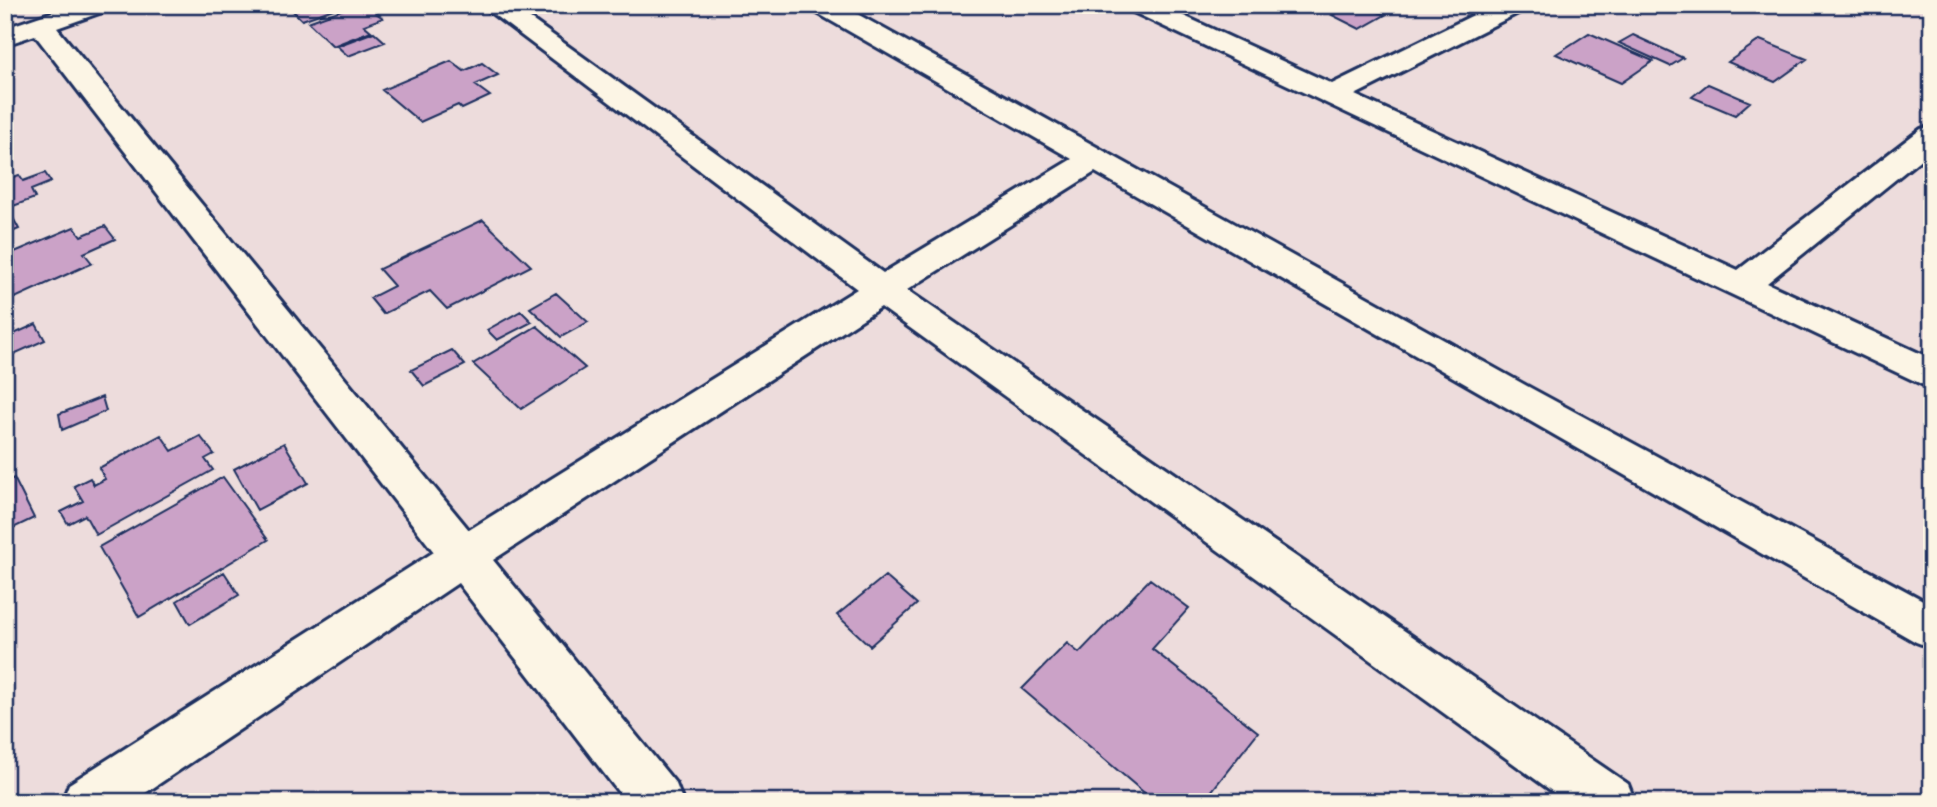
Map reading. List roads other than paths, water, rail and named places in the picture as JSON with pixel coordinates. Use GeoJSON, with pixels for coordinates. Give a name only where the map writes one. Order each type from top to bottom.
{"type":"FeatureCollection","features":[{"type":"Feature","properties":{"kind":"street"},"geometry":{"type":"LineString","coordinates":[[99,5],[23,31],[462,556],[658,802]]}},
{"type":"Feature","properties":{"kind":"street"},"geometry":{"type":"LineString","coordinates":[[494,5],[881,289],[1610,802]]}},
{"type":"Feature","properties":{"kind":"street"},"geometry":{"type":"LineString","coordinates":[[821,5],[1095,158],[1690,498],[1932,628]]}},
{"type":"Feature","properties":{"kind":"street"},"geometry":{"type":"LineString","coordinates":[[1138,5],[1932,375]]}},
{"type":"Feature","properties":{"kind":"street"},"geometry":{"type":"LineString","coordinates":[[1331,96],[1515,5]]}},
{"type":"Feature","properties":{"kind":"street"},"geometry":{"type":"LineString","coordinates":[[1742,285],[1932,135]]}},
{"type":"Feature","properties":{"kind":"street"},"geometry":{"type":"LineString","coordinates":[[87,802],[462,556],[881,289],[1095,158]]}}]}
